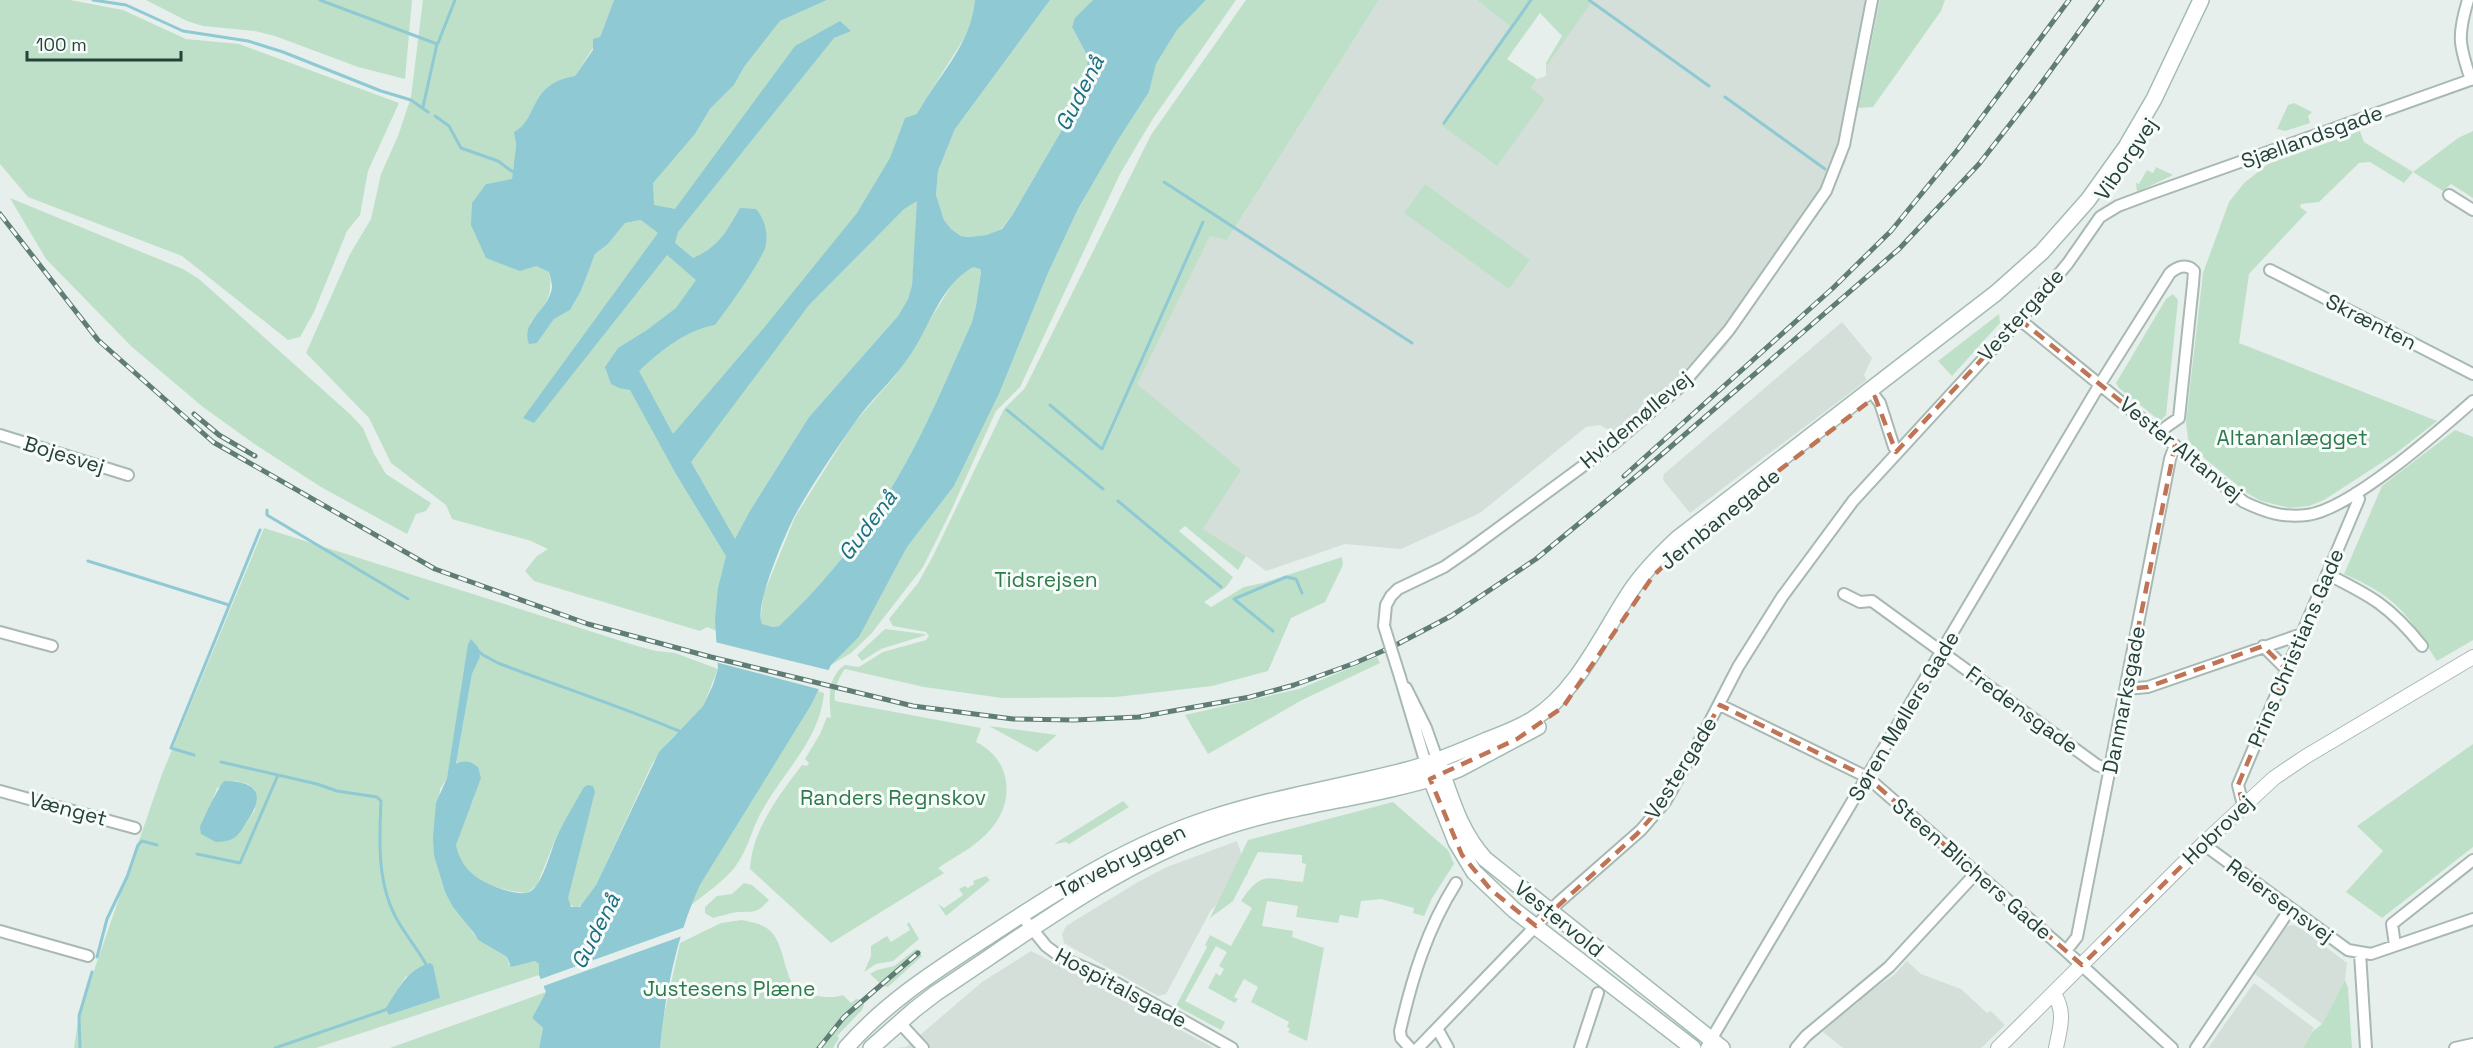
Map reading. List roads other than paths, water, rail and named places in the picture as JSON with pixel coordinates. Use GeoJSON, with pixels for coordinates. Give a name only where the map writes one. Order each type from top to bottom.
{"type":"FeatureCollection","features":[{"type":"Feature","properties":{"kind":"main road","name":"Viborgvej"},"geometry":{"type":"LineString","coordinates":[[2002,295],[2058,235],[2113,165],[2150,107],[2201,0]]}},
{"type":"Feature","properties":{"kind":"main road","name":"Viborgvej"},"geometry":{"type":"LineString","coordinates":[[2002,295],[2076,228],[2121,171],[2162,103],[2212,0]]}},
{"type":"Feature","properties":{"kind":"main road","name":"Jernbanegade"},"geometry":{"type":"LineString","coordinates":[[1436,777],[1459,769],[1517,739],[1563,707],[1583,684],[1638,595],[1668,559],[1701,530],[1873,394],[2002,295]]}},
{"type":"Feature","properties":{"kind":"main road","name":"Jernbanegade"},"geometry":{"type":"LineString","coordinates":[[1432,761],[1514,729],[1532,720],[1556,702],[1575,679],[1631,590],[1661,554],[1713,510],[1873,394]]}},
{"type":"Feature","properties":{"kind":"main road","name":"Vestervold"},"geometry":{"type":"LineString","coordinates":[[1432,761],[1456,842],[1474,872],[1499,897],[1694,1048]]}},
{"type":"Feature","properties":{"kind":"main road","name":"Tørvebryggen"},"geometry":{"type":"LineString","coordinates":[[846,1048],[871,1021],[904,993],[1072,882],[1109,862],[1156,839],[1210,818],[1432,761]]}},
{"type":"Feature","properties":{"kind":"main road","name":"Vestervold"},"geometry":{"type":"LineString","coordinates":[[1436,777],[1476,849],[1501,873],[1713,1045]]}},
{"type":"Feature","properties":{"kind":"main road","name":"Tørvebryggen"},"geometry":{"type":"LineString","coordinates":[[871,1048],[936,993],[1114,878],[1164,852],[1212,831],[1245,821],[1436,777]]}},
{"type":"Feature","properties":{"kind":"street","name":"Hvidemøllevej"},"geometry":{"type":"LineString","coordinates":[[1432,761],[1421,717],[1400,677],[1383,626],[1386,605],[1391,596],[1398,589],[1444,567],[1617,441],[1681,386],[1729,330],[1826,190],[1837,165],[1844,145],[1872,0]]}},
{"type":"Feature","properties":{"kind":"street"},"geometry":{"type":"LineString","coordinates":[[2468,0],[2468,18],[2459,36],[2461,51],[2472,80]]}},
{"type":"Feature","properties":{"kind":"street","name":"Sjællandsgade"},"geometry":{"type":"LineString","coordinates":[[2150,194],[2472,80]]}},
{"type":"Feature","properties":{"kind":"street","name":"Vestergade"},"geometry":{"type":"LineString","coordinates":[[1418,1048],[1438,1030],[1549,912],[1637,834],[1665,802],[1738,667],[1782,597],[1853,501],[2055,279],[2100,217],[2109,210],[2150,194]]}},
{"type":"Feature","properties":{"kind":"street"},"geometry":{"type":"LineString","coordinates":[[2449,195],[2473,210]]}},
{"type":"Feature","properties":{"kind":"street","name":"Søren Møllers Gade"},"geometry":{"type":"LineString","coordinates":[[1713,1045],[1867,777],[1943,653],[2100,384],[2169,273],[2178,267],[2191,268],[2194,271],[2193,284],[2179,418],[2160,434]]}},
{"type":"Feature","properties":{"kind":"street","name":"Skrænten"},"geometry":{"type":"LineString","coordinates":[[2270,270],[2473,374]]}},
{"type":"Feature","properties":{"kind":"street","name":"Vester Altanvej"},"geometry":{"type":"LineString","coordinates":[[2019,319],[2244,502],[2266,512],[2285,516],[2308,515],[2330,509],[2356,493],[2431,438],[2473,401]]}},
{"type":"Feature","properties":{"kind":"street"},"geometry":{"type":"LineString","coordinates":[[1873,394],[1880,403],[1894,447],[1898,450]]}},
{"type":"Feature","properties":{"kind":"street","name":"Bojesvej"},"geometry":{"type":"LineString","coordinates":[[0,435],[128,475]]}},
{"type":"Feature","properties":{"kind":"street","name":"Danmarksgade"},"geometry":{"type":"LineString","coordinates":[[2067,951],[2077,937],[2170,459],[2175,446]]}},
{"type":"Feature","properties":{"kind":"street","name":"Prins Christians Gade"},"geometry":{"type":"LineString","coordinates":[[2243,805],[2238,785],[2359,499],[2356,493]]}},
{"type":"Feature","properties":{"kind":"street"},"geometry":{"type":"LineString","coordinates":[[2327,574],[2372,597],[2386,607],[2402,621],[2421,646]]}},
{"type":"Feature","properties":{"kind":"street","name":"Fredensgade"},"geometry":{"type":"LineString","coordinates":[[1844,594],[1860,602],[1872,601],[2097,765],[2110,770]]}},
{"type":"Feature","properties":{"kind":"street"},"geometry":{"type":"LineString","coordinates":[[0,632],[52,646]]}},
{"type":"Feature","properties":{"kind":"street"},"geometry":{"type":"LineString","coordinates":[[2126,689],[2148,687],[2302,634]]}},
{"type":"Feature","properties":{"kind":"street"},"geometry":{"type":"LineString","coordinates":[[2263,646],[2287,670]]}},
{"type":"Feature","properties":{"kind":"street","name":"Hobrovej"},"geometry":{"type":"LineString","coordinates":[[1998,1048],[2203,843],[2274,778],[2305,757],[2473,657]]}},
{"type":"Feature","properties":{"kind":"street","name":"Steen Blichers Gade"},"geometry":{"type":"LineString","coordinates":[[1719,705],[1867,777],[2067,951],[2172,1048]]}},
{"type":"Feature","properties":{"kind":"street","name":"Vænget"},"geometry":{"type":"LineString","coordinates":[[0,790],[135,828]]}},
{"type":"Feature","properties":{"kind":"street","name":"Reiersensvej"},"geometry":{"type":"LineString","coordinates":[[2203,843],[2348,950],[2360,953]]}},
{"type":"Feature","properties":{"kind":"street"},"geometry":{"type":"LineString","coordinates":[[2395,945],[2392,924],[2473,860]]}},
{"type":"Feature","properties":{"kind":"street"},"geometry":{"type":"LineString","coordinates":[[1796,1048],[1806,1035],[1889,967],[1976,873]]}},
{"type":"Feature","properties":{"kind":"street"},"geometry":{"type":"LineString","coordinates":[[1410,1048],[1401,1038],[1400,1032],[1411,980],[1434,922],[1456,883]]}},
{"type":"Feature","properties":{"kind":"street"},"geometry":{"type":"LineString","coordinates":[[2196,1048],[2290,909]]}},
{"type":"Feature","properties":{"kind":"street","name":"Hospitalsgade"},"geometry":{"type":"LineString","coordinates":[[1021,915],[1046,946],[1062,958],[1104,976],[1232,1048]]}},
{"type":"Feature","properties":{"kind":"street"},"geometry":{"type":"LineString","coordinates":[[2366,1048],[2360,953],[2372,954],[2473,919]]}},
{"type":"Feature","properties":{"kind":"street"},"geometry":{"type":"LineString","coordinates":[[0,931],[88,956]]}},
{"type":"Feature","properties":{"kind":"street"},"geometry":{"type":"LineString","coordinates":[[1580,1048],[1599,993]]}},
{"type":"Feature","properties":{"kind":"street"},"geometry":{"type":"LineString","coordinates":[[2054,994],[2062,1012],[2056,1048]]}},
{"type":"Feature","properties":{"kind":"street"},"geometry":{"type":"LineString","coordinates":[[899,1022],[923,1048]]}},
{"type":"Feature","properties":{"kind":"street"},"geometry":{"type":"LineString","coordinates":[[1438,1030],[1448,1048]]}},
{"type":"Feature","properties":{"kind":"street"},"geometry":{"type":"LineString","coordinates":[[2455,1048],[2473,1044]]}},
{"type":"Feature","properties":{"kind":"water","name":"Gudenå"},"geometry":{"type":"Polygon","coordinates":[[[614,0],[827,0],[780,21],[744,67],[734,85],[710,109],[695,134],[653,183],[654,205],[675,209],[795,46],[840,21],[851,31],[834,38],[678,232],[675,243],[693,258],[716,244],[740,208],[756,209],[765,225],[766,244],[744,284],[715,325],[694,331],[674,342],[639,371],[673,434],[763,329],[857,213],[890,158],[905,118],[917,114],[960,46],[972,17],[975,0],[1050,0],[955,129],[938,171],[936,195],[944,220],[961,236],[969,237],[986,235],[1002,229],[1084,92],[1088,57],[1072,27],[1075,18],[1093,0],[1206,0],[1177,30],[1156,64],[1149,92],[1078,209],[1048,273],[999,394],[954,486],[907,547],[859,637],[831,665],[811,705],[700,885],[673,965],[660,1048],[539,1048],[543,1028],[532,1018],[546,992],[539,975],[539,964],[535,961],[511,967],[507,957],[478,940],[453,907],[445,892],[434,856],[436,803],[447,778],[468,644],[471,639],[478,647],[480,657],[472,674],[456,764],[472,763],[478,767],[481,778],[456,845],[460,859],[473,874],[491,885],[517,893],[531,891],[539,881],[557,836],[584,787],[593,786],[595,792],[568,898],[571,907],[580,907],[596,885],[659,752],[703,706],[713,685],[718,669],[715,619],[718,588],[726,556],[676,474],[630,390],[611,384],[605,367],[618,348],[676,308],[696,280],[667,255],[534,423],[523,418],[658,233],[641,220],[625,223],[608,244],[595,254],[581,291],[570,310],[554,319],[537,343],[529,344],[527,336],[529,328],[550,295],[552,287],[549,272],[536,266],[520,271],[486,258],[471,225],[472,203],[486,184],[512,179],[516,145],[514,132],[522,126],[542,93],[549,86],[575,76],[593,50],[593,39],[600,37],[614,0]],[[917,201],[904,209],[809,305],[691,462],[735,539],[751,509],[809,417],[898,316],[908,299],[912,285],[917,201]],[[973,267],[962,275],[943,296],[908,358],[859,416],[801,505],[771,571],[762,603],[760,616],[762,624],[779,626],[812,593],[857,539],[896,480],[927,422],[972,322],[981,272],[980,269],[973,267]]]}},
{"type":"Feature","properties":{"kind":"water"},"geometry":{"type":"Polygon","coordinates":[[[224,781],[251,787],[257,797],[256,805],[240,833],[230,840],[216,842],[201,834],[200,827],[224,781]]]}},
{"type":"Feature","properties":{"kind":"water"},"geometry":{"type":"Polygon","coordinates":[[[430,963],[433,965],[440,998],[389,1015],[385,1009],[403,981],[415,970],[430,963]]]}},
{"type":"Feature","properties":{"kind":"waterway"},"geometry":{"type":"LineString","coordinates":[[93,0],[126,5],[183,31],[248,41],[283,52],[381,91],[411,100],[428,112]]}},
{"type":"Feature","properties":{"kind":"waterway"},"geometry":{"type":"LineString","coordinates":[[320,0],[437,44],[423,107]]}},
{"type":"Feature","properties":{"kind":"waterway"},"geometry":{"type":"LineString","coordinates":[[438,43],[455,0]]}},
{"type":"Feature","properties":{"kind":"waterway"},"geometry":{"type":"LineString","coordinates":[[1444,123],[1531,0]]}},
{"type":"Feature","properties":{"kind":"waterway"},"geometry":{"type":"LineString","coordinates":[[1589,0],[1709,86]]}},
{"type":"Feature","properties":{"kind":"waterway"},"geometry":{"type":"LineString","coordinates":[[1725,97],[1825,169]]}},
{"type":"Feature","properties":{"kind":"waterway"},"geometry":{"type":"LineString","coordinates":[[435,116],[449,126],[461,148],[498,161],[513,172]]}},
{"type":"Feature","properties":{"kind":"waterway"},"geometry":{"type":"LineString","coordinates":[[1164,182],[1412,343]]}},
{"type":"Feature","properties":{"kind":"waterway"},"geometry":{"type":"LineString","coordinates":[[1050,405],[1102,449],[1203,222]]}},
{"type":"Feature","properties":{"kind":"waterway"},"geometry":{"type":"LineString","coordinates":[[1007,410],[1103,489]]}},
{"type":"Feature","properties":{"kind":"waterway"},"geometry":{"type":"LineString","coordinates":[[1118,501],[1221,587]]}},
{"type":"Feature","properties":{"kind":"waterway"},"geometry":{"type":"LineString","coordinates":[[267,510],[267,515],[408,599]]}},
{"type":"Feature","properties":{"kind":"waterway"},"geometry":{"type":"LineString","coordinates":[[194,755],[171,748],[260,530]]}},
{"type":"Feature","properties":{"kind":"waterway"},"geometry":{"type":"LineString","coordinates":[[88,561],[229,605]]}},
{"type":"Feature","properties":{"kind":"waterway"},"geometry":{"type":"LineString","coordinates":[[1273,631],[1234,599],[1286,577],[1296,579],[1302,593]]}},
{"type":"Feature","properties":{"kind":"waterway"},"geometry":{"type":"LineString","coordinates":[[477,650],[498,663],[634,713],[680,733]]}},
{"type":"Feature","properties":{"kind":"waterway"},"geometry":{"type":"LineString","coordinates":[[221,762],[317,784],[337,791],[377,797],[381,801],[381,864],[387,895],[399,923],[427,966]]}},
{"type":"Feature","properties":{"kind":"waterway"},"geometry":{"type":"LineString","coordinates":[[197,854],[240,863],[278,775]]}},
{"type":"Feature","properties":{"kind":"waterway"},"geometry":{"type":"LineString","coordinates":[[97,957],[107,919],[127,877],[138,845],[142,841],[157,845]]}},
{"type":"Feature","properties":{"kind":"waterway"},"geometry":{"type":"LineString","coordinates":[[80,1048],[79,1016],[92,972]]}},
{"type":"Feature","properties":{"kind":"waterway"},"geometry":{"type":"LineString","coordinates":[[275,1048],[388,1009]]}},
{"type":"Feature","properties":{"kind":"railway"},"geometry":{"type":"LineString","coordinates":[[1624,476],[1833,288],[1891,231],[1959,148],[2069,0]]}},
{"type":"Feature","properties":{"kind":"railway"},"geometry":{"type":"LineString","coordinates":[[0,214],[98,340],[213,442],[435,569],[588,624],[711,657],[913,706],[1013,719],[1074,720],[1139,717],[1250,697],[1294,685],[1355,663],[1392,647],[1451,616],[1536,559],[1645,469],[1899,249],[1979,164],[2102,0]]}},
{"type":"Feature","properties":{"kind":"railway"},"geometry":{"type":"LineString","coordinates":[[194,414],[219,435],[255,456]]}},
{"type":"Feature","properties":{"kind":"railway"},"geometry":{"type":"LineString","coordinates":[[819,1048],[844,1017],[918,953]]}},
{"type":"Feature","properties":{"kind":"park label","name":"Altananlægget"},"geometry":{"type":"Point","coordinates":[2292,438]}},
{"type":"Feature","properties":{"kind":"park label","name":"Tidsrejsen"},"geometry":{"type":"Point","coordinates":[1046,580]}},
{"type":"Feature","properties":{"kind":"park label","name":"Randers Regnskov"},"geometry":{"type":"Point","coordinates":[893,798]}},
{"type":"Feature","properties":{"kind":"park label","name":"Justesens Plæne"},"geometry":{"type":"Point","coordinates":[729,989]}}]}
